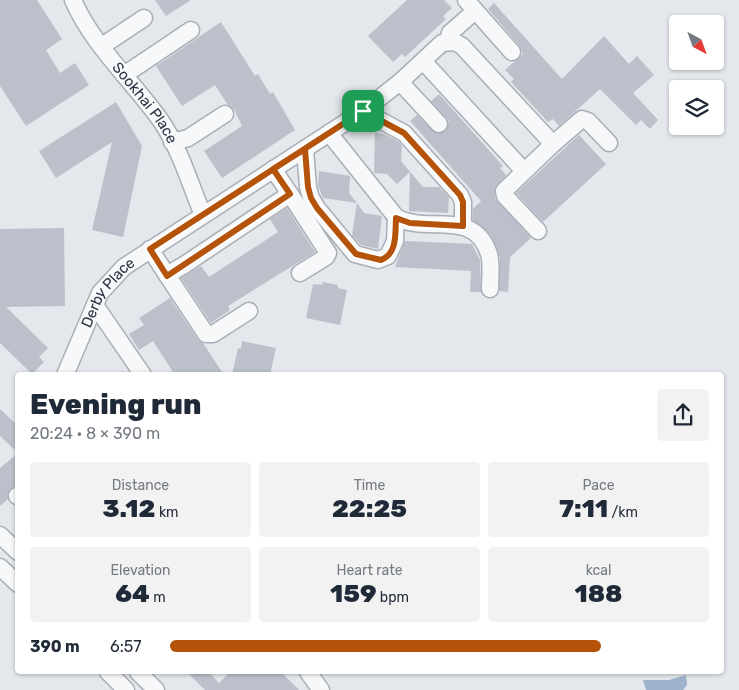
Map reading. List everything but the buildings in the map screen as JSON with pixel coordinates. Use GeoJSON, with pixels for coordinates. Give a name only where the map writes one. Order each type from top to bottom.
{"type":"FeatureCollection","features":[{"type":"Feature","properties":{"kind":"street","name":"Sookhai Place"},"geometry":{"type":"LineString","coordinates":[[73,0],[81,18],[161,122],[172,142],[203,215]]}},
{"type":"Feature","properties":{"kind":"street"},"geometry":{"type":"LineString","coordinates":[[471,5],[512,52]]}},
{"type":"Feature","properties":{"kind":"street","name":"Derby Place"},"geometry":{"type":"LineString","coordinates":[[66,372],[100,293],[114,276],[150,249],[363,111],[400,82],[442,43],[448,41],[450,33],[471,5]]}},
{"type":"Feature","properties":{"kind":"street"},"geometry":{"type":"LineString","coordinates":[[102,46],[144,18]]}},
{"type":"Feature","properties":{"kind":"street"},"geometry":{"type":"LineString","coordinates":[[124,75],[191,30]]}},
{"type":"Feature","properties":{"kind":"street"},"geometry":{"type":"LineString","coordinates":[[448,41],[462,46],[553,144]]}},
{"type":"Feature","properties":{"kind":"street"},"geometry":{"type":"LineString","coordinates":[[423,61],[524,171]]}},
{"type":"Feature","properties":{"kind":"street"},"geometry":{"type":"LineString","coordinates":[[400,82],[439,124]]}},
{"type":"Feature","properties":{"kind":"street"},"geometry":{"type":"LineString","coordinates":[[363,111],[404,133],[460,195],[463,202],[463,226]]}},
{"type":"Feature","properties":{"kind":"street"},"geometry":{"type":"LineString","coordinates":[[172,142],[188,138],[225,114]]}},
{"type":"Feature","properties":{"kind":"street"},"geometry":{"type":"LineString","coordinates":[[538,230],[504,193],[506,188],[582,119],[588,121],[609,143]]}},
{"type":"Feature","properties":{"kind":"street"},"geometry":{"type":"LineString","coordinates":[[329,133],[396,218],[410,223],[463,226],[477,236],[490,255],[490,289]]}},
{"type":"Feature","properties":{"kind":"street"},"geometry":{"type":"LineString","coordinates":[[305,149],[311,198],[317,208],[356,254],[378,260],[388,256],[395,241],[396,218]]}},
{"type":"Feature","properties":{"kind":"street"},"geometry":{"type":"LineString","coordinates":[[273,169],[328,253],[326,257],[300,273]]}},
{"type":"Feature","properties":{"kind":"street"},"geometry":{"type":"LineString","coordinates":[[167,276],[290,194]]}},
{"type":"Feature","properties":{"kind":"street"},"geometry":{"type":"LineString","coordinates":[[150,249],[206,334],[213,334],[249,311]]}},
{"type":"Feature","properties":{"kind":"street"},"geometry":{"type":"LineString","coordinates":[[95,305],[141,372]]}},
{"type":"Feature","properties":{"kind":"street"},"geometry":{"type":"LineString","coordinates":[[0,535],[15,549]]}},
{"type":"Feature","properties":{"kind":"street"},"geometry":{"type":"LineString","coordinates":[[0,567],[15,581]]}},
{"type":"Feature","properties":{"kind":"street"},"geometry":{"type":"LineString","coordinates":[[110,674],[126,690]]}},
{"type":"Feature","properties":{"kind":"street"},"geometry":{"type":"LineString","coordinates":[[140,674],[156,690]]}},
{"type":"Feature","properties":{"kind":"street"},"geometry":{"type":"LineString","coordinates":[[309,674],[321,690]]}},
{"type":"Feature","properties":{"kind":"water"},"geometry":{"type":"Polygon","coordinates":[[[686,675],[687,685],[683,690],[646,690],[643,680],[669,680],[686,675]]]}},
{"type":"Feature","properties":{"kind":"route"},"geometry":{"type":"LineString","coordinates":[[363,111],[305,149],[273,169],[150,249],[167,276],[290,194],[273,169],[305,149],[308,187],[311,198],[317,208],[358,256],[378,260],[385,259],[391,252],[395,241],[396,218],[410,223],[463,226],[463,202],[460,195],[404,133],[363,111]]}}]}
